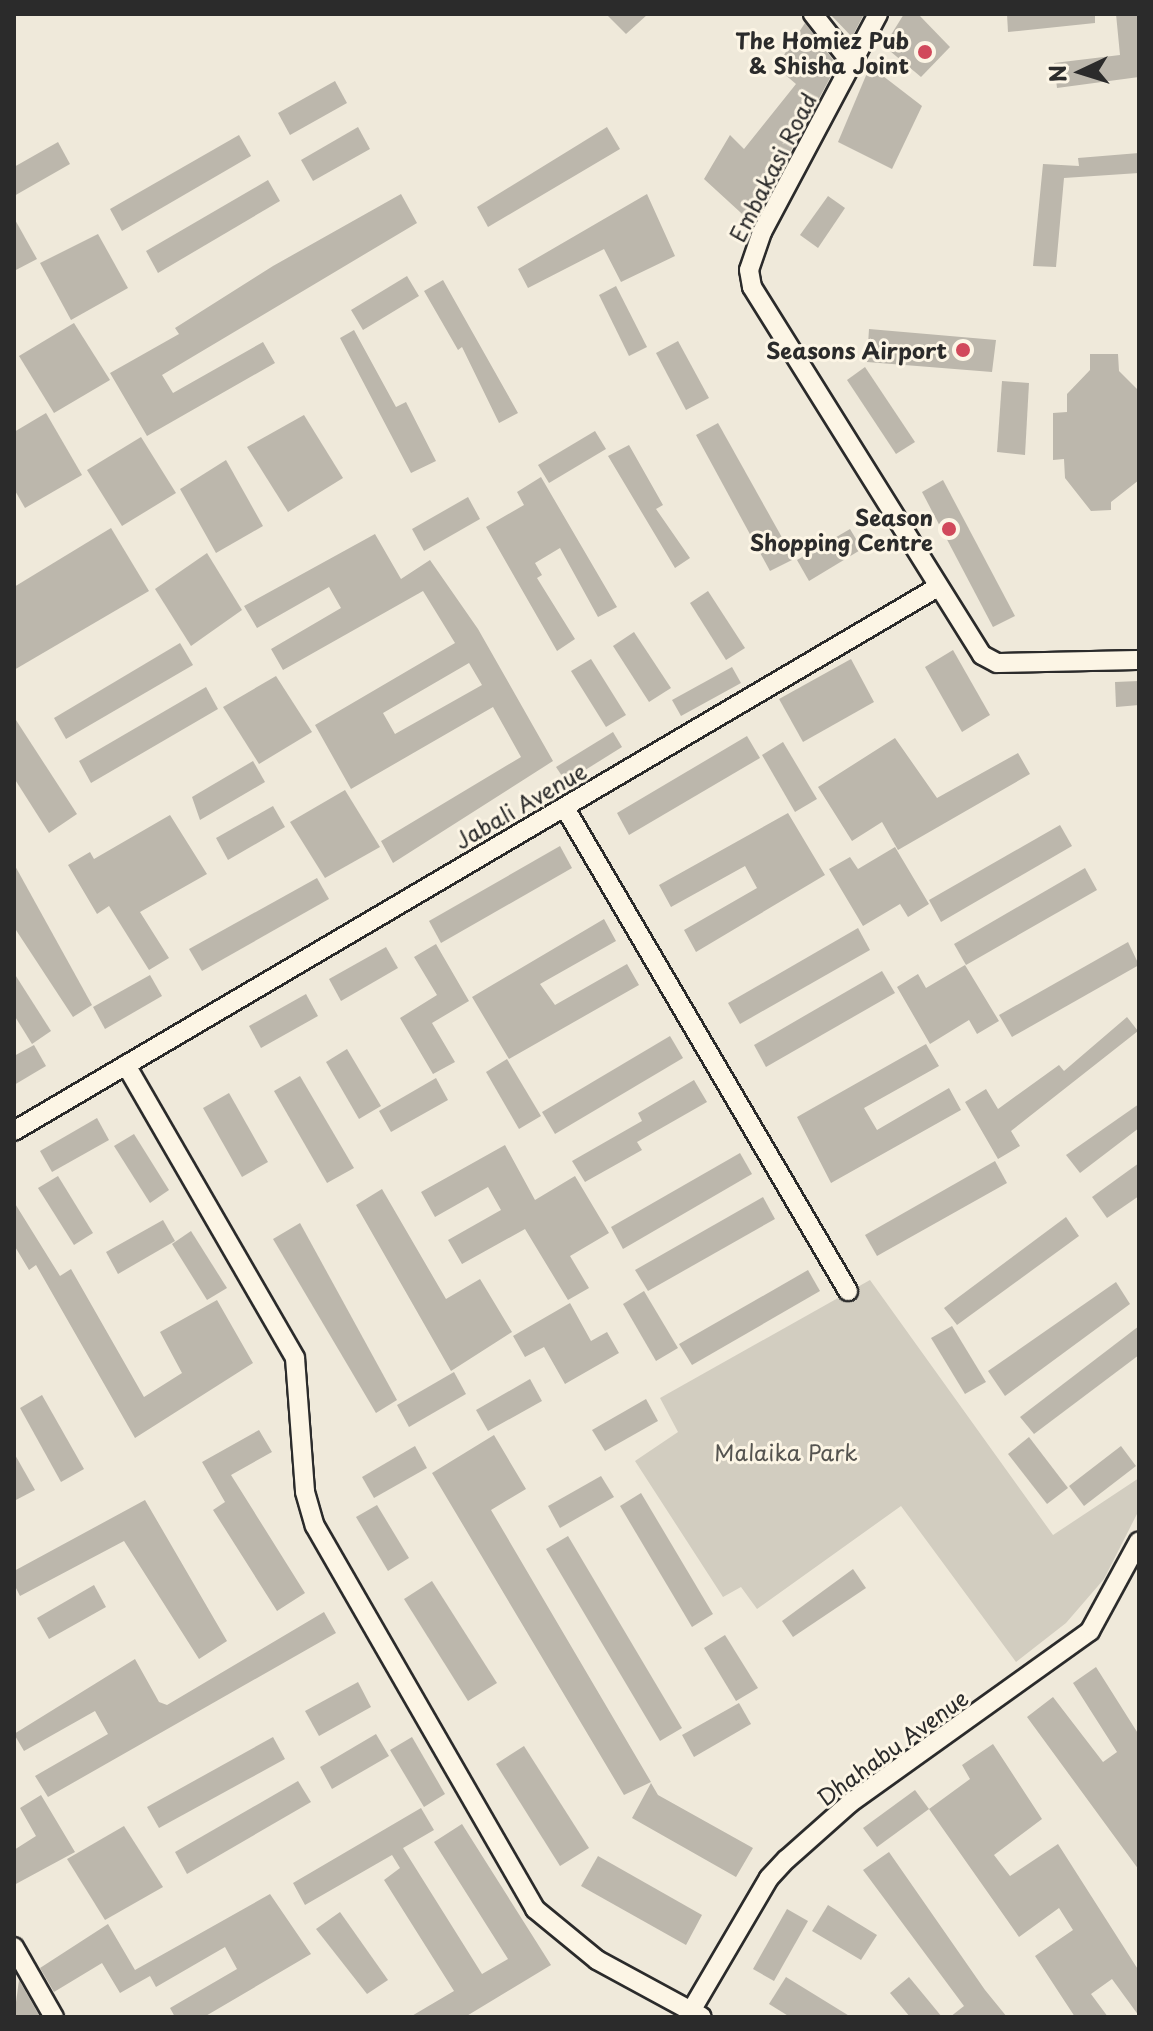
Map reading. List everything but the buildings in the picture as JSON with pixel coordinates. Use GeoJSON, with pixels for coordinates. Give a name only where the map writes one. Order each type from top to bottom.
{"type":"FeatureCollection","features":[{"type":"Feature","properties":{"kind":"street"},"geometry":{"type":"LineString","coordinates":[[813,14],[853,65]]}},
{"type":"Feature","properties":{"kind":"street","name":"Embakasi Road"},"geometry":{"type":"LineString","coordinates":[[878,14],[853,65],[791,173],[749,270],[759,302],[982,655],[997,663],[1139,660]]}},
{"type":"Feature","properties":{"kind":"street","name":"Jabali Avenue"},"geometry":{"type":"LineString","coordinates":[[14,1131],[938,587]]}},
{"type":"Feature","properties":{"kind":"street"},"geometry":{"type":"LineString","coordinates":[[565,808],[848,1291]]}},
{"type":"Feature","properties":{"kind":"street"},"geometry":{"type":"LineString","coordinates":[[126,1065],[295,1358],[305,1492],[315,1526],[528,1898],[554,1930],[597,1960],[696,2014]]}},
{"type":"Feature","properties":{"kind":"street","name":"Dhahabu Avenue"},"geometry":{"type":"LineString","coordinates":[[696,2014],[769,1878],[850,1803],[1090,1631],[1139,1541]]}},
{"type":"Feature","properties":{"kind":"street"},"geometry":{"type":"LineString","coordinates":[[14,1947],[54,2017]]}},
{"type":"Feature","properties":{"kind":"green space","name":"Malaika Park"},"geometry":{"type":"Polygon","coordinates":[[[870,1280],[1053,1535],[1139,1478],[1139,1510],[1104,1579],[1066,1623],[1016,1662],[901,1506],[757,1609],[741,1587],[723,1597],[635,1461],[678,1432],[660,1398],[870,1280]]]}},
{"type":"Feature","properties":{"kind":"place","name":"The Homiez Pub & Shisha Joint"},"geometry":{"type":"Point","coordinates":[925,52]}},
{"type":"Feature","properties":{"kind":"place","name":"Seasons Airport"},"geometry":{"type":"Point","coordinates":[963,350]}},
{"type":"Feature","properties":{"kind":"place","name":"Season Shopping Centre"},"geometry":{"type":"Point","coordinates":[949,529]}}]}
